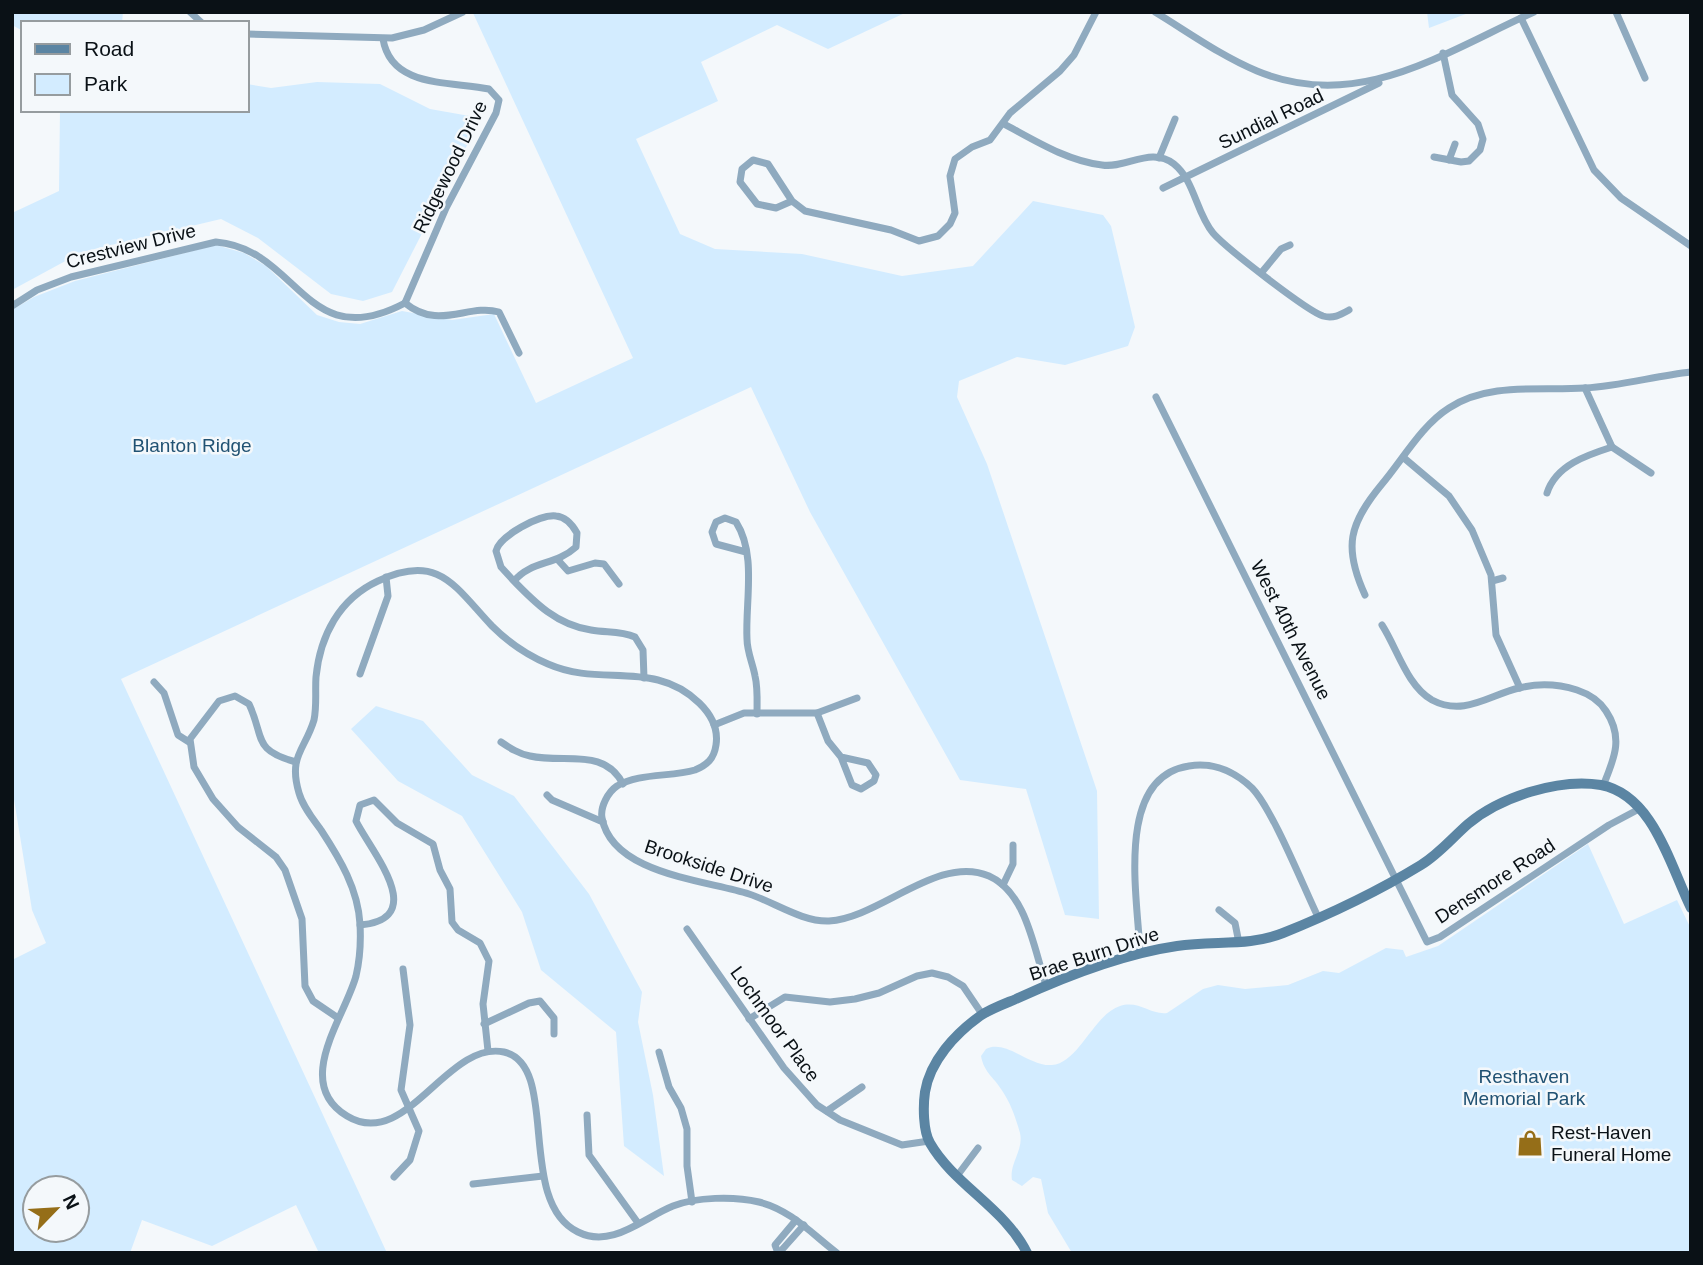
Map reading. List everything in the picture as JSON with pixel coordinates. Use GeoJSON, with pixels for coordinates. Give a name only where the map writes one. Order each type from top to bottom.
{"type":"FeatureCollection","features":[{"type":"Feature","properties":{"kind":"street"},"geometry":{"type":"LineString","coordinates":[[248,34],[383,39],[405,36],[463,12]]}},
{"type":"Feature","properties":{"kind":"street"},"geometry":{"type":"LineString","coordinates":[[792,201],[776,208],[757,204],[740,183],[742,169],[753,160],[768,164],[792,201],[806,211],[891,230],[919,241],[932,239],[947,228],[955,213],[950,176],[955,159],[972,147],[990,141],[1010,113],[1046,85],[1074,55],[1096,12]]}},
{"type":"Feature","properties":{"kind":"street"},"geometry":{"type":"LineString","coordinates":[[1155,12],[1232,58],[1276,77],[1345,86],[1392,76],[1534,12]]}},
{"type":"Feature","properties":{"kind":"street"},"geometry":{"type":"LineString","coordinates":[[1616,12],[1646,78]]}},
{"type":"Feature","properties":{"kind":"street"},"geometry":{"type":"LineString","coordinates":[[1521,18],[1594,170],[1622,198],[1691,246]]}},
{"type":"Feature","properties":{"kind":"street","name":"Ridgewood Drive"},"geometry":{"type":"LineString","coordinates":[[383,39],[392,60],[412,74],[442,85],[489,89],[499,100],[496,113],[446,208],[405,303]]}},
{"type":"Feature","properties":{"kind":"street"},"geometry":{"type":"LineString","coordinates":[[1434,157],[1465,162],[1473,159],[1480,150],[1483,135],[1475,121],[1461,109],[1452,95],[1443,54]]}},
{"type":"Feature","properties":{"kind":"street","name":"Sundial Road"},"geometry":{"type":"LineString","coordinates":[[1163,188],[1392,76]]}},
{"type":"Feature","properties":{"kind":"street"},"geometry":{"type":"LineString","coordinates":[[1159,158],[1175,119]]}},
{"type":"Feature","properties":{"kind":"street"},"geometry":{"type":"LineString","coordinates":[[1004,124],[1063,153],[1102,165],[1147,156],[1173,163],[1186,177],[1212,232],[1315,312],[1335,317],[1349,310]]}},
{"type":"Feature","properties":{"kind":"street"},"geometry":{"type":"LineString","coordinates":[[1448,160],[1455,144]]}},
{"type":"Feature","properties":{"kind":"street","name":"Crestview Drive"},"geometry":{"type":"LineString","coordinates":[[12,306],[37,290],[71,277],[216,242],[238,246],[257,255],[276,268],[320,310],[330,314],[368,316],[405,303]]}},
{"type":"Feature","properties":{"kind":"street"},"geometry":{"type":"LineString","coordinates":[[1262,272],[1281,249],[1290,245]]}},
{"type":"Feature","properties":{"kind":"street"},"geometry":{"type":"LineString","coordinates":[[405,303],[416,311],[440,316],[489,310],[499,312],[519,353]]}},
{"type":"Feature","properties":{"kind":"street"},"geometry":{"type":"LineString","coordinates":[[1365,595],[1352,561],[1351,539],[1367,503],[1438,417],[1450,407],[1473,397],[1525,388],[1585,388],[1691,372]]}},
{"type":"Feature","properties":{"kind":"street"},"geometry":{"type":"LineString","coordinates":[[1585,388],[1612,447],[1651,473]]}},
{"type":"Feature","properties":{"kind":"street","name":"West 40th Avenue"},"geometry":{"type":"LineString","coordinates":[[1156,397],[1396,878]]}},
{"type":"Feature","properties":{"kind":"street"},"geometry":{"type":"LineString","coordinates":[[1547,493],[1555,477],[1569,465],[1612,447]]}},
{"type":"Feature","properties":{"kind":"street"},"geometry":{"type":"LineString","coordinates":[[1404,458],[1461,510],[1492,581],[1496,635],[1520,688]]}},
{"type":"Feature","properties":{"kind":"street"},"geometry":{"type":"LineString","coordinates":[[514,581],[531,566],[558,561],[576,547],[578,537],[566,519],[548,516],[506,536],[499,543],[499,562],[514,581],[561,622],[635,637],[643,650],[644,678]]}},
{"type":"Feature","properties":{"kind":"street"},"geometry":{"type":"LineString","coordinates":[[746,552],[716,544],[712,532],[716,522],[725,518],[736,522],[746,552],[747,642],[755,677],[757,714]]}},
{"type":"Feature","properties":{"kind":"street"},"geometry":{"type":"LineString","coordinates":[[558,561],[568,571],[595,563],[604,564],[619,584]]}},
{"type":"Feature","properties":{"kind":"street"},"geometry":{"type":"LineString","coordinates":[[603,822],[601,815],[607,797],[624,784],[682,774],[706,764],[716,744],[713,725],[704,708],[685,691],[663,681],[587,676],[555,667],[508,640],[448,579],[415,572],[386,577],[356,594],[326,632],[316,678],[314,718],[296,762],[300,796],[347,875],[356,898],[360,925],[355,977],[323,1065],[324,1085],[332,1102],[348,1117],[369,1123],[389,1119],[464,1063],[488,1052],[512,1055],[527,1071],[532,1085],[543,1175],[562,1222],[578,1232],[595,1238],[612,1236],[678,1204],[730,1199],[759,1202],[796,1220],[837,1253]]}},
{"type":"Feature","properties":{"kind":"street"},"geometry":{"type":"LineString","coordinates":[[359,674],[388,596],[386,577]]}},
{"type":"Feature","properties":{"kind":"street"},"geometry":{"type":"LineString","coordinates":[[1492,581],[1503,578]]}},
{"type":"Feature","properties":{"kind":"street"},"geometry":{"type":"LineString","coordinates":[[1382,625],[1413,681],[1432,700],[1454,707],[1470,706],[1520,688],[1544,684],[1565,686],[1589,693],[1602,705],[1617,736],[1617,753],[1602,786],[1630,797],[1641,808],[1691,908]]}},
{"type":"Feature","properties":{"kind":"street"},"geometry":{"type":"LineString","coordinates":[[153,682],[164,694],[178,735],[189,742]]}},
{"type":"Feature","properties":{"kind":"street"},"geometry":{"type":"LineString","coordinates":[[296,762],[275,756],[264,748],[249,704],[235,696],[223,698],[214,706],[189,742],[194,767],[213,799],[238,827],[276,857],[285,870],[302,919],[305,986],[313,1001],[338,1018]]}},
{"type":"Feature","properties":{"kind":"street"},"geometry":{"type":"LineString","coordinates":[[713,725],[744,712],[817,713],[838,708],[857,698]]}},
{"type":"Feature","properties":{"kind":"street"},"geometry":{"type":"LineString","coordinates":[[817,713],[828,741],[841,757],[852,785],[862,789],[874,781],[876,775],[868,763],[841,757]]}},
{"type":"Feature","properties":{"kind":"street"},"geometry":{"type":"LineString","coordinates":[[501,742],[533,757],[600,761],[615,771],[624,784]]}},
{"type":"Feature","properties":{"kind":"street"},"geometry":{"type":"LineString","coordinates":[[1140,953],[1138,814],[1146,793],[1154,783],[1180,767],[1215,765],[1233,773],[1252,789],[1318,917]]}},
{"type":"Feature","properties":{"kind":"street","name":"Brae Burn Drive"},"geometry":{"type":"LineString","coordinates":[[929,1141],[925,1092],[934,1064],[958,1034],[982,1014],[1046,985],[1140,953],[1181,945],[1239,943],[1269,938],[1318,917],[1432,858],[1466,825],[1502,803],[1564,785],[1584,783],[1602,786]]}},
{"type":"Feature","properties":{"kind":"street"},"geometry":{"type":"LineString","coordinates":[[547,795],[551,800],[603,822]]}},
{"type":"Feature","properties":{"kind":"street"},"geometry":{"type":"LineString","coordinates":[[360,925],[380,921],[390,909],[393,899],[387,873],[356,821],[360,805],[374,800],[397,823],[433,844],[440,870],[451,894],[452,922],[484,949],[490,968],[483,1004],[488,1052]]}},
{"type":"Feature","properties":{"kind":"street","name":"Densmore Road"},"geometry":{"type":"LineString","coordinates":[[1396,878],[1427,942],[1440,937],[1609,825],[1641,808]]}},
{"type":"Feature","properties":{"kind":"street","name":"Brookside Drive"},"geometry":{"type":"LineString","coordinates":[[603,822],[606,834],[617,848],[645,866],[715,883],[822,921],[856,915],[930,881],[958,872],[984,874],[1003,885]]}},
{"type":"Feature","properties":{"kind":"street"},"geometry":{"type":"LineString","coordinates":[[1013,845],[1013,864],[1003,885],[1018,903],[1046,985]]}},
{"type":"Feature","properties":{"kind":"street"},"geometry":{"type":"LineString","coordinates":[[1219,910],[1229,915],[1236,925],[1239,943]]}},
{"type":"Feature","properties":{"kind":"street","name":"Lochmoor Place"},"geometry":{"type":"LineString","coordinates":[[687,929],[797,1085],[827,1111],[847,1123],[902,1145],[929,1141]]}},
{"type":"Feature","properties":{"kind":"street"},"geometry":{"type":"LineString","coordinates":[[394,1177],[410,1160],[419,1136],[418,1124],[408,1107],[401,1085],[410,1039],[408,992],[403,969]]}},
{"type":"Feature","properties":{"kind":"street"},"geometry":{"type":"LineString","coordinates":[[749,1019],[785,997],[830,1002],[855,999],[932,973],[948,976],[963,986],[982,1014]]}},
{"type":"Feature","properties":{"kind":"street"},"geometry":{"type":"LineString","coordinates":[[484,1024],[529,1003],[540,1001],[554,1018],[554,1034]]}},
{"type":"Feature","properties":{"kind":"street"},"geometry":{"type":"LineString","coordinates":[[659,1052],[669,1087],[681,1108],[687,1129],[687,1166],[692,1202]]}},
{"type":"Feature","properties":{"kind":"street"},"geometry":{"type":"LineString","coordinates":[[827,1111],[862,1087]]}},
{"type":"Feature","properties":{"kind":"street"},"geometry":{"type":"LineString","coordinates":[[587,1115],[589,1155],[638,1223]]}},
{"type":"Feature","properties":{"kind":"street"},"geometry":{"type":"LineString","coordinates":[[929,1141],[957,1176],[982,1196],[1027,1253]]}},
{"type":"Feature","properties":{"kind":"street"},"geometry":{"type":"LineString","coordinates":[[957,1176],[978,1148]]}},
{"type":"Feature","properties":{"kind":"street"},"geometry":{"type":"LineString","coordinates":[[472,1184],[543,1175]]}},
{"type":"Feature","properties":{"kind":"street"},"geometry":{"type":"LineString","coordinates":[[796,1220],[775,1245],[779,1253],[804,1225]]}},
{"type":"Feature","properties":{"kind":"green space"},"geometry":{"type":"Polygon","coordinates":[[[12,12],[123,12],[122,21],[21,21],[21,30],[12,25],[12,12]]]}},
{"type":"Feature","properties":{"kind":"green space","name":"Blanton Ridge"},"geometry":{"type":"Polygon","coordinates":[[[907,12],[828,49],[777,25],[701,62],[718,101],[636,139],[680,234],[715,249],[802,254],[902,276],[973,266],[1033,201],[1103,215],[1111,226],[1135,327],[1128,346],[1065,365],[1017,357],[959,381],[957,397],[987,464],[1097,791],[1099,919],[1065,915],[1026,789],[960,780],[810,512],[751,387],[121,679],[387,1253],[319,1253],[296,1205],[212,1246],[142,1220],[130,1253],[12,1253],[12,960],[46,943],[32,910],[12,787],[12,310],[34,297],[75,281],[216,245],[244,253],[266,266],[317,315],[339,322],[360,324],[402,311],[452,320],[494,314],[536,403],[633,358],[473,13],[907,12]]]}},
{"type":"Feature","properties":{"kind":"green space"},"geometry":{"type":"Polygon","coordinates":[[[1427,12],[1471,12],[1429,28],[1427,12]]]}},
{"type":"Feature","properties":{"kind":"green space"},"geometry":{"type":"Polygon","coordinates":[[[317,82],[380,84],[430,109],[481,118],[392,292],[363,301],[331,294],[258,238],[221,219],[82,252],[12,290],[12,213],[59,191],[60,112],[248,112],[248,84],[271,88],[317,82]]]}},
{"type":"Feature","properties":{"kind":"green space"},"geometry":{"type":"Polygon","coordinates":[[[376,706],[423,721],[472,775],[514,796],[589,894],[642,992],[638,1022],[653,1095],[664,1176],[624,1146],[616,1032],[541,970],[522,912],[462,816],[398,781],[351,729],[376,706]]]}},
{"type":"Feature","properties":{"kind":"green space","name":"Resthaven Memorial Park"},"geometry":{"type":"Polygon","coordinates":[[[1588,844],[1624,924],[1677,900],[1691,929],[1691,1253],[1072,1253],[1048,1213],[1041,1179],[1033,1177],[1022,1186],[1012,1180],[1020,1133],[1000,1087],[982,1062],[981,1056],[986,1049],[1002,1048],[1035,1062],[1052,1065],[1070,1056],[1110,1011],[1120,1006],[1133,1005],[1167,1013],[1203,989],[1218,985],[1245,989],[1288,985],[1323,971],[1339,973],[1386,948],[1403,950],[1406,957],[1438,946],[1588,844]]]}},
{"type":"Feature","properties":{"kind":"place","name":"Rest-Haven Funeral Home"},"geometry":{"type":"Point","coordinates":[1530,1143]}}]}
